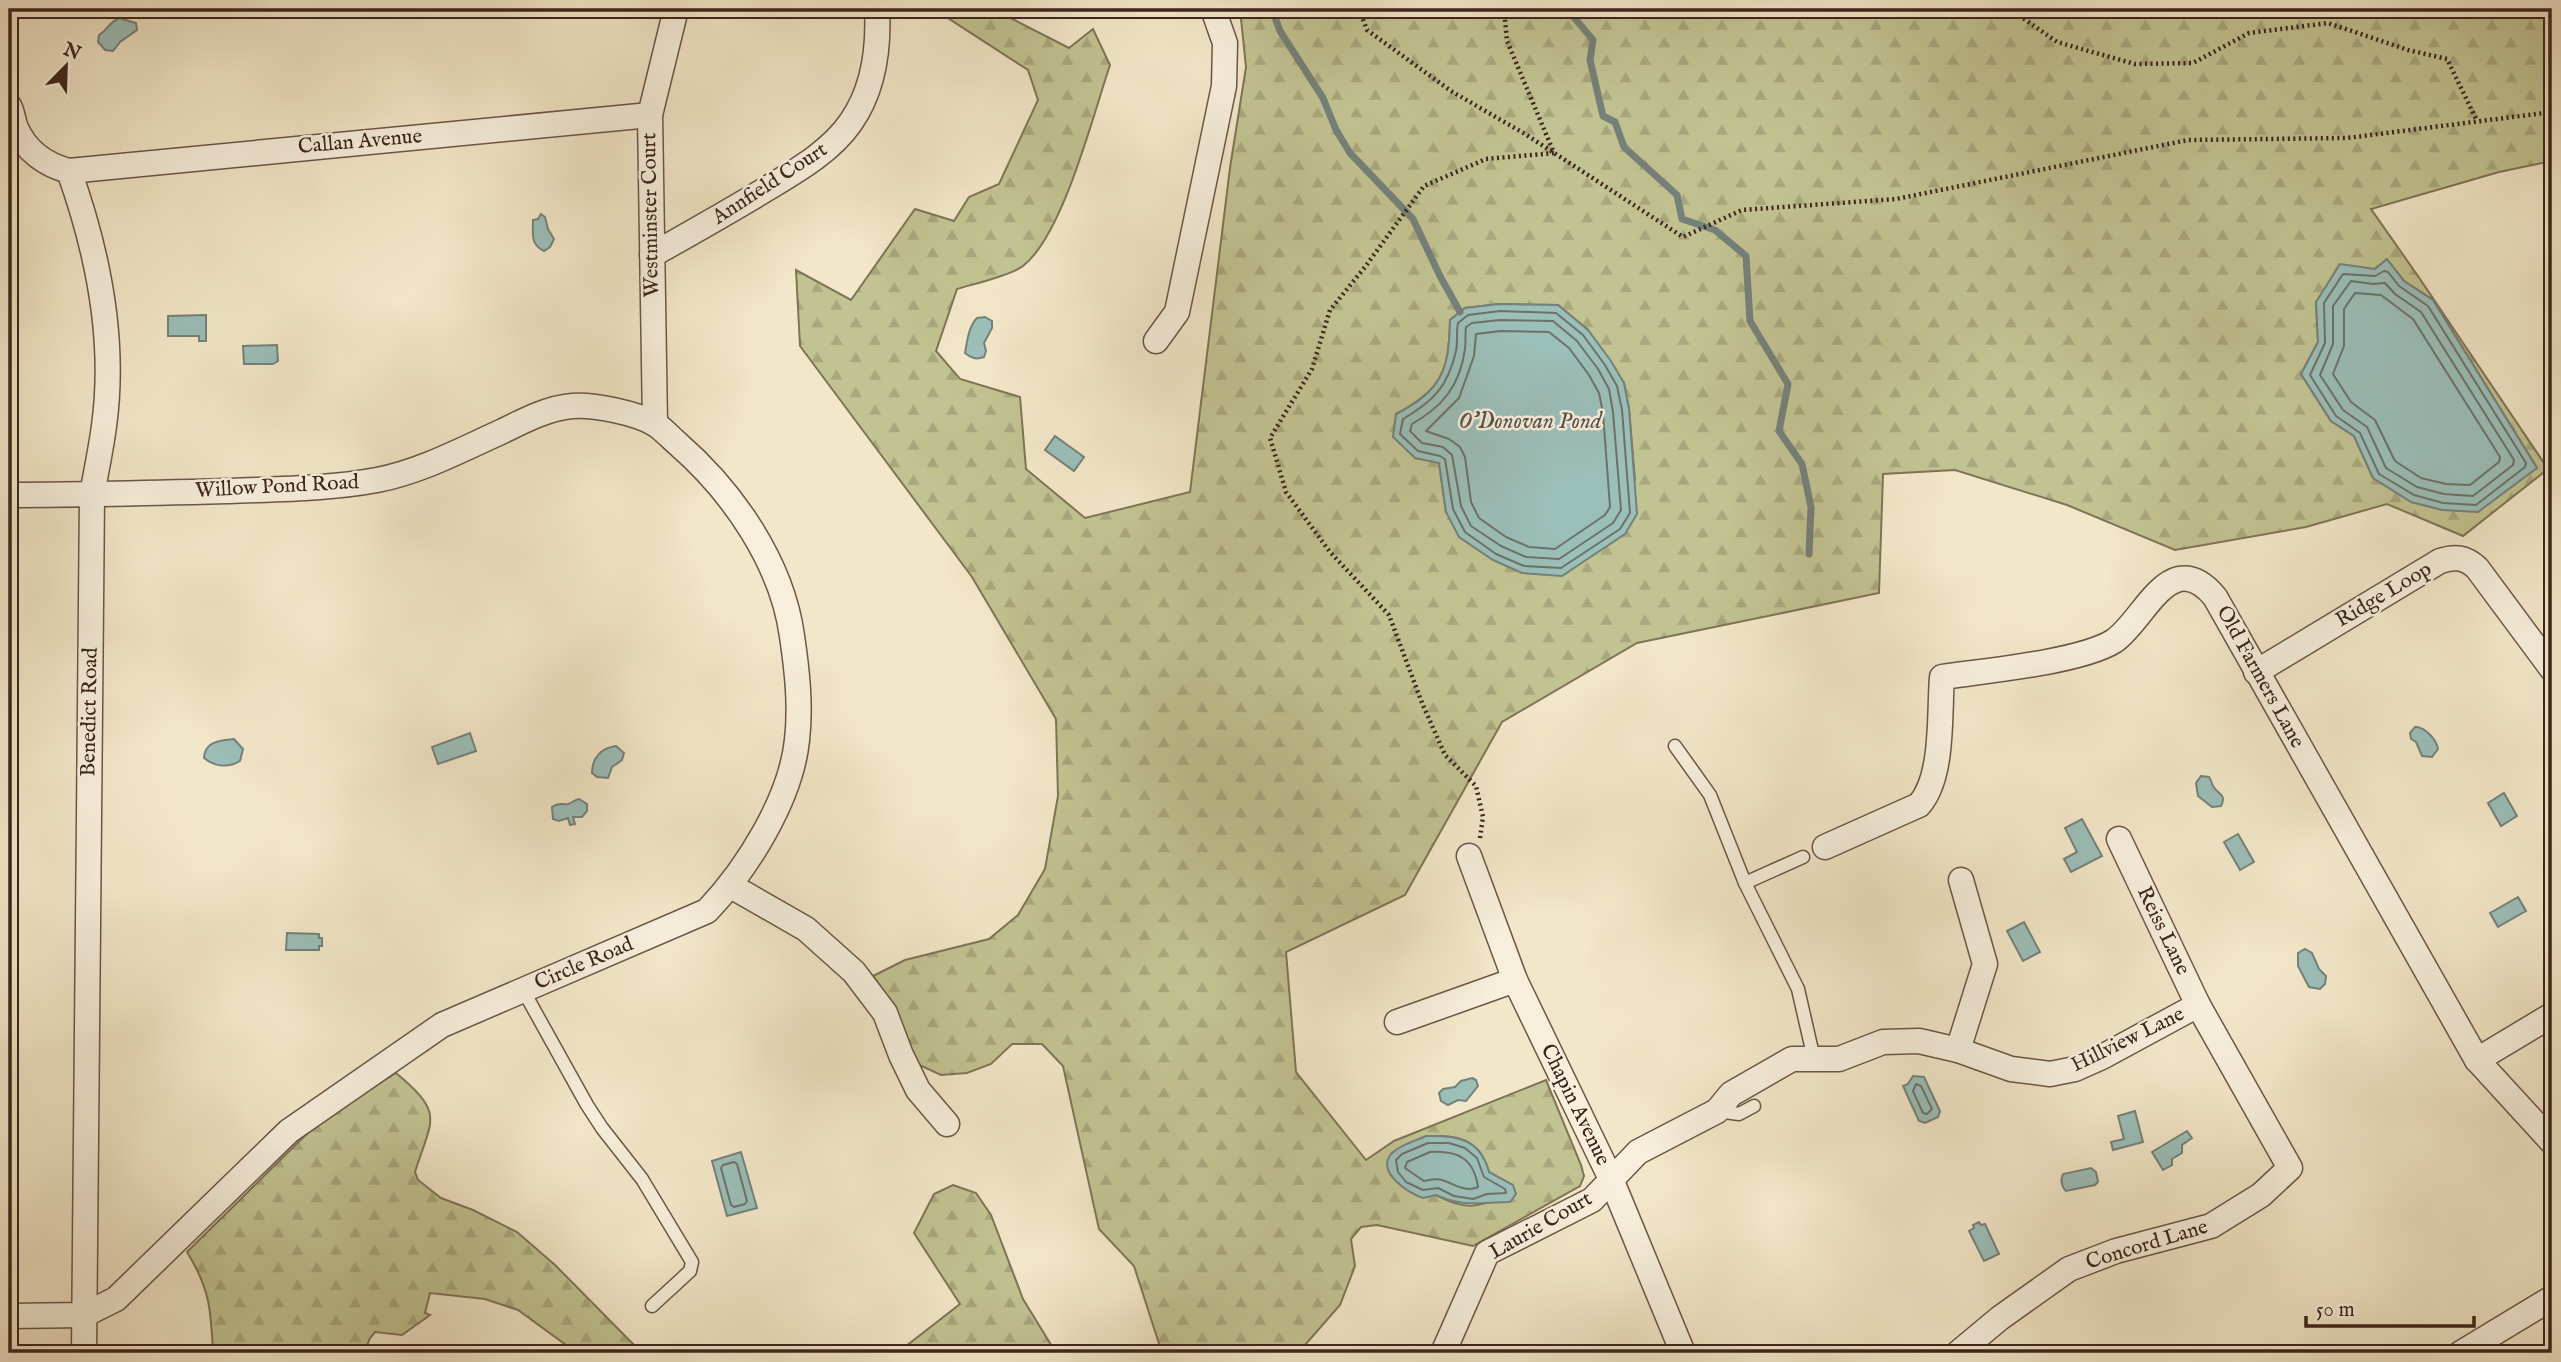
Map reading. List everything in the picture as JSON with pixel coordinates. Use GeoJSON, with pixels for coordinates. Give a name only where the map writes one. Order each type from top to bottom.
{"type":"FeatureCollection","features":[{"type":"Feature","properties":{"kind":"street","name":"Westminster Court"},"geometry":{"type":"LineString","coordinates":[[655,424],[650,115],[676,9]]}},
{"type":"Feature","properties":{"kind":"street","name":"Annfield Court"},"geometry":{"type":"LineString","coordinates":[[652,255],[726,214],[797,170],[834,143],[852,121],[864,100],[872,74],[878,35],[877,9]]}},
{"type":"Feature","properties":{"kind":"street"},"geometry":{"type":"LineString","coordinates":[[1156,341],[1177,312],[1224,86],[1225,43],[1213,9]]}},
{"type":"Feature","properties":{"kind":"street"},"geometry":{"type":"LineString","coordinates":[[9,106],[16,128],[27,146],[43,160],[69,171]]}},
{"type":"Feature","properties":{"kind":"street","name":"Callan Avenue"},"geometry":{"type":"LineString","coordinates":[[69,171],[650,115]]}},
{"type":"Feature","properties":{"kind":"street","name":"Benedict Road"},"geometry":{"type":"LineString","coordinates":[[69,171],[86,219],[98,269],[106,320],[108,369],[105,424],[92,495],[83,1353]]}},
{"type":"Feature","properties":{"kind":"street","name":"Willow Pond Road"},"geometry":{"type":"LineString","coordinates":[[9,495],[327,487],[380,480],[439,459],[529,418],[571,406],[610,410],[655,424]]}},
{"type":"Feature","properties":{"kind":"street","name":"Circle Road"},"geometry":{"type":"LineString","coordinates":[[9,1316],[84,1315],[116,1299],[289,1131],[442,1025],[707,911],[730,886],[757,846],[782,793],[797,742],[799,697],[789,614],[772,568],[736,506],[693,457],[655,424]]}},
{"type":"Feature","properties":{"kind":"street","name":"Ridge Loop"},"geometry":{"type":"LineString","coordinates":[[2256,672],[2440,561],[2451,558],[2469,561],[2477,568],[2552,669]]}},
{"type":"Feature","properties":{"kind":"street","name":"Old Farmers Lane"},"geometry":{"type":"LineString","coordinates":[[1814,852],[1919,805],[1927,796],[1936,768],[1942,677],[2060,658],[2097,649],[2129,628],[2159,592],[2173,581],[2194,580],[2209,590],[2477,1060],[2552,1142]]}},
{"type":"Feature","properties":{"kind":"street","name":"Reiss Lane"},"geometry":{"type":"LineString","coordinates":[[2119,839],[2198,1005],[2290,1168]]}},
{"type":"Feature","properties":{"kind":"street","name":"Chapin Avenue"},"geometry":{"type":"LineString","coordinates":[[1471,860],[1515,980],[1611,1179],[1684,1353]]}},
{"type":"Feature","properties":{"kind":"street"},"geometry":{"type":"LineString","coordinates":[[1958,1050],[1984,964],[1961,880]]}},
{"type":"Feature","properties":{"kind":"street"},"geometry":{"type":"LineString","coordinates":[[730,886],[806,929],[853,972],[885,1013],[918,1090],[947,1124]]}},
{"type":"Feature","properties":{"kind":"street"},"geometry":{"type":"LineString","coordinates":[[1397,1021],[1515,980]]}},
{"type":"Feature","properties":{"kind":"street","name":"Hillview Lane"},"geometry":{"type":"LineString","coordinates":[[1717,1111],[1731,1094],[1792,1059],[1839,1059],[1883,1042],[1919,1041],[1958,1050],[2011,1069],[2050,1074],[2075,1069],[2198,1005]]}},
{"type":"Feature","properties":{"kind":"street"},"geometry":{"type":"LineString","coordinates":[[2477,1060],[2552,1015]]}},
{"type":"Feature","properties":{"kind":"street","name":"Laurie Court"},"geometry":{"type":"LineString","coordinates":[[1443,1353],[1487,1252],[1592,1200],[1638,1152],[1717,1111]]}},
{"type":"Feature","properties":{"kind":"street","name":"Concord Lane"},"geometry":{"type":"LineString","coordinates":[[1958,1353],[2000,1318],[2069,1269],[2116,1251],[2211,1226],[2261,1195],[2290,1168]]}},
{"type":"Feature","properties":{"kind":"street"},"geometry":{"type":"LineString","coordinates":[[2461,1353],[2547,1310]]}},
{"type":"Feature","properties":{"kind":"lane"},"geometry":{"type":"LineString","coordinates":[[1675,746],[1710,795],[1745,883],[1798,989],[1814,1059]]}},
{"type":"Feature","properties":{"kind":"lane"},"geometry":{"type":"LineString","coordinates":[[1745,883],[1814,852]]}},
{"type":"Feature","properties":{"kind":"lane"},"geometry":{"type":"LineString","coordinates":[[523,990],[587,1105],[642,1179],[692,1262],[690,1271],[652,1306]]}},
{"type":"Feature","properties":{"kind":"lane"},"geometry":{"type":"LineString","coordinates":[[1717,1111],[1739,1114],[1754,1106]]}},
{"type":"Feature","properties":{"kind":"path"},"geometry":{"type":"LineString","coordinates":[[1359,9],[1367,30],[1440,84],[1555,153],[1683,237],[1742,210],[1896,198],[2189,141],[2347,138],[2552,112]]}},
{"type":"Feature","properties":{"kind":"path"},"geometry":{"type":"LineString","coordinates":[[1504,9],[1507,41],[1555,153]]}},
{"type":"Feature","properties":{"kind":"path"},"geometry":{"type":"LineString","coordinates":[[2010,9],[2057,41],[2135,64],[2193,63],[2249,33],[2328,23],[2408,50],[2447,59],[2477,121]]}},
{"type":"Feature","properties":{"kind":"path"},"geometry":{"type":"LineString","coordinates":[[1471,860],[1483,817],[1476,786],[1445,755],[1389,615],[1331,552],[1286,492],[1270,438],[1312,369],[1330,310],[1366,267],[1424,186],[1486,159],[1555,153]]}},
{"type":"Feature","properties":{"kind":"green space"},"geometry":{"type":"Polygon","coordinates":[[[936,9],[993,9],[1069,48],[1093,29],[1110,65],[1064,202],[1038,251],[1017,270],[957,289],[936,351],[960,379],[1020,397],[1026,469],[1085,518],[1190,492],[1230,168],[1246,67],[1241,19],[1236,9],[2552,9],[2552,161],[2499,172],[2371,209],[2420,279],[2548,469],[2463,536],[2387,504],[2306,527],[2175,550],[2067,505],[1955,470],[1883,474],[1879,593],[1637,643],[1502,722],[1405,895],[1286,952],[1296,1072],[1366,1160],[1394,1141],[1546,1080],[1581,1165],[1584,1176],[1580,1186],[1473,1246],[1377,1225],[1361,1227],[1351,1239],[1355,1266],[1340,1305],[1298,1353],[1162,1353],[1134,1266],[1099,1229],[1063,1066],[1042,1044],[1012,1044],[991,1064],[967,1073],[941,1075],[915,1063],[895,1008],[873,976],[905,960],[989,939],[1018,915],[1045,869],[1058,796],[1056,719],[972,577],[800,346],[796,270],[851,300],[915,209],[954,221],[969,197],[999,184],[1038,100],[1028,70],[936,9]],[[2387,260],[2375,269],[2328,286],[2316,302],[2318,342],[2301,374],[2331,421],[2354,436],[2373,478],[2510,486],[2537,468],[2433,300],[2404,281],[2387,260]],[[1499,304],[1465,308],[1450,320],[1448,353],[1440,377],[1424,396],[1396,414],[1415,458],[1439,462],[1446,512],[1635,480],[1624,383],[1588,330],[1558,305],[1499,304]],[[1439,1136],[1436,1195],[1466,1206],[1500,1202],[1500,1179],[1489,1172],[1482,1155],[1472,1144],[1449,1136],[1439,1136]]]}},
{"type":"Feature","properties":{"kind":"green space"},"geometry":{"type":"Polygon","coordinates":[[[396,1073],[412,1087],[428,1108],[429,1128],[415,1172],[418,1180],[441,1198],[473,1210],[517,1232],[555,1265],[642,1353],[577,1353],[518,1310],[485,1299],[430,1293],[425,1313],[430,1315],[402,1335],[375,1332],[364,1353],[213,1353],[208,1300],[195,1265],[187,1252],[326,1115],[396,1073]]]}},
{"type":"Feature","properties":{"kind":"green space"},"geometry":{"type":"Polygon","coordinates":[[[953,1185],[976,1193],[991,1215],[1023,1299],[1056,1353],[903,1353],[901,1350],[960,1304],[914,1233],[934,1194],[953,1185]]]}},
{"type":"Feature","properties":{"kind":"water"},"geometry":{"type":"Polygon","coordinates":[[[119,18],[136,23],[137,30],[120,42],[113,51],[105,50],[98,42],[99,35],[119,18]]]}},
{"type":"Feature","properties":{"kind":"water"},"geometry":{"type":"Polygon","coordinates":[[[541,214],[545,217],[554,239],[544,251],[534,242],[533,234],[533,220],[538,219],[541,214]]]}},
{"type":"Feature","properties":{"kind":"water"},"geometry":{"type":"Polygon","coordinates":[[[2387,259],[2404,281],[2433,300],[2537,468],[2478,512],[2442,510],[2411,502],[2373,478],[2354,436],[2331,421],[2301,374],[2318,342],[2316,302],[2340,264],[2375,269],[2387,259]]]}},
{"type":"Feature","properties":{"kind":"water","name":"O'Donovan Pond"},"geometry":{"type":"Polygon","coordinates":[[[1499,304],[1558,305],[1588,330],[1624,383],[1629,409],[1637,514],[1625,534],[1562,576],[1522,573],[1493,560],[1459,537],[1446,512],[1439,463],[1415,458],[1393,437],[1396,414],[1424,396],[1440,377],[1448,353],[1450,320],[1465,308],[1499,304]]]}},
{"type":"Feature","properties":{"kind":"water"},"geometry":{"type":"Polygon","coordinates":[[[206,315],[206,341],[199,341],[199,336],[168,336],[168,316],[206,315]]]}},
{"type":"Feature","properties":{"kind":"water"},"geometry":{"type":"Polygon","coordinates":[[[985,317],[992,321],[992,328],[984,343],[986,351],[984,357],[974,358],[965,353],[968,335],[977,318],[985,317]]]}},
{"type":"Feature","properties":{"kind":"water"},"geometry":{"type":"Polygon","coordinates":[[[277,345],[278,361],[273,364],[244,364],[243,346],[277,345]]]}},
{"type":"Feature","properties":{"kind":"water"},"geometry":{"type":"Polygon","coordinates":[[[1055,436],[1084,457],[1074,471],[1045,450],[1055,436]]]}},
{"type":"Feature","properties":{"kind":"water"},"geometry":{"type":"Polygon","coordinates":[[[2415,727],[2430,734],[2435,742],[2438,749],[2432,757],[2422,756],[2416,742],[2411,739],[2410,733],[2415,727]]]}},
{"type":"Feature","properties":{"kind":"water"},"geometry":{"type":"Polygon","coordinates":[[[470,733],[476,751],[438,764],[432,747],[470,733]]]}},
{"type":"Feature","properties":{"kind":"water"},"geometry":{"type":"Polygon","coordinates":[[[234,739],[243,749],[240,761],[222,766],[204,758],[210,745],[234,739]]]}},
{"type":"Feature","properties":{"kind":"water"},"geometry":{"type":"Polygon","coordinates":[[[616,746],[624,753],[622,760],[612,767],[608,778],[597,777],[592,773],[596,758],[602,751],[616,746]]]}},
{"type":"Feature","properties":{"kind":"water"},"geometry":{"type":"Polygon","coordinates":[[[2201,776],[2209,777],[2222,797],[2221,806],[2212,807],[2198,796],[2196,783],[2201,776]]]}},
{"type":"Feature","properties":{"kind":"water"},"geometry":{"type":"Polygon","coordinates":[[[2504,793],[2517,816],[2501,826],[2488,803],[2504,793]]]}},
{"type":"Feature","properties":{"kind":"water"},"geometry":{"type":"Polygon","coordinates":[[[579,799],[587,804],[587,811],[582,817],[573,817],[575,824],[570,825],[568,818],[559,821],[553,819],[552,807],[579,799]]]}},
{"type":"Feature","properties":{"kind":"water"},"geometry":{"type":"Polygon","coordinates":[[[2082,819],[2102,856],[2071,872],[2064,859],[2077,852],[2065,828],[2082,819]]]}},
{"type":"Feature","properties":{"kind":"water"},"geometry":{"type":"Polygon","coordinates":[[[2238,834],[2254,862],[2240,870],[2224,842],[2238,834]]]}},
{"type":"Feature","properties":{"kind":"water"},"geometry":{"type":"Polygon","coordinates":[[[2518,897],[2526,911],[2498,927],[2490,913],[2518,897]]]}},
{"type":"Feature","properties":{"kind":"water"},"geometry":{"type":"Polygon","coordinates":[[[2024,922],[2040,952],[2023,961],[2007,931],[2024,922]]]}},
{"type":"Feature","properties":{"kind":"water"},"geometry":{"type":"Polygon","coordinates":[[[287,933],[319,934],[322,946],[319,946],[319,950],[286,950],[287,933]]]}},
{"type":"Feature","properties":{"kind":"water"},"geometry":{"type":"Polygon","coordinates":[[[2305,949],[2312,953],[2319,969],[2326,976],[2325,984],[2320,989],[2309,987],[2298,966],[2298,953],[2305,949]]]}},
{"type":"Feature","properties":{"kind":"water"},"geometry":{"type":"Polygon","coordinates":[[[1913,1076],[1924,1077],[1940,1111],[1938,1117],[1925,1123],[1919,1121],[1903,1086],[1908,1084],[1913,1076]]]}},
{"type":"Feature","properties":{"kind":"water"},"geometry":{"type":"Polygon","coordinates":[[[1472,1078],[1478,1086],[1466,1101],[1458,1100],[1448,1105],[1441,1101],[1439,1093],[1443,1089],[1455,1087],[1461,1081],[1472,1078]]]}},
{"type":"Feature","properties":{"kind":"water"},"geometry":{"type":"Polygon","coordinates":[[[2135,1111],[2143,1142],[2113,1150],[2111,1142],[2124,1139],[2118,1116],[2135,1111]]]}},
{"type":"Feature","properties":{"kind":"water"},"geometry":{"type":"Polygon","coordinates":[[[2187,1131],[2192,1138],[2182,1145],[2182,1153],[2172,1159],[2172,1165],[2163,1170],[2152,1152],[2187,1131]]]}},
{"type":"Feature","properties":{"kind":"water"},"geometry":{"type":"Polygon","coordinates":[[[1426,1136],[1458,1138],[1474,1146],[1480,1152],[1489,1172],[1513,1185],[1516,1194],[1510,1202],[1473,1203],[1455,1202],[1436,1195],[1423,1198],[1410,1192],[1391,1175],[1387,1161],[1398,1148],[1426,1136]]]}},
{"type":"Feature","properties":{"kind":"water"},"geometry":{"type":"Polygon","coordinates":[[[741,1152],[757,1208],[727,1216],[712,1161],[741,1152]]]}},
{"type":"Feature","properties":{"kind":"water"},"geometry":{"type":"Polygon","coordinates":[[[2091,1168],[2096,1172],[2098,1182],[2095,1185],[2066,1191],[2064,1189],[2061,1181],[2063,1174],[2091,1168]]]}},
{"type":"Feature","properties":{"kind":"water"},"geometry":{"type":"Polygon","coordinates":[[[1979,1222],[1981,1225],[1985,1224],[1999,1254],[1984,1261],[1969,1231],[1979,1222]]]}},
{"type":"Feature","properties":{"kind":"waterway"},"geometry":{"type":"LineString","coordinates":[[1272,9],[1280,31],[1323,98],[1336,130],[1350,153],[1413,219],[1460,312]]}},
{"type":"Feature","properties":{"kind":"waterway"},"geometry":{"type":"LineString","coordinates":[[1567,9],[1593,40],[1590,60],[1603,116],[1615,122],[1624,147],[1677,195],[1682,219],[1715,230],[1746,256],[1750,321],[1788,384],[1779,431],[1802,464],[1811,507],[1809,554]]}}]}
